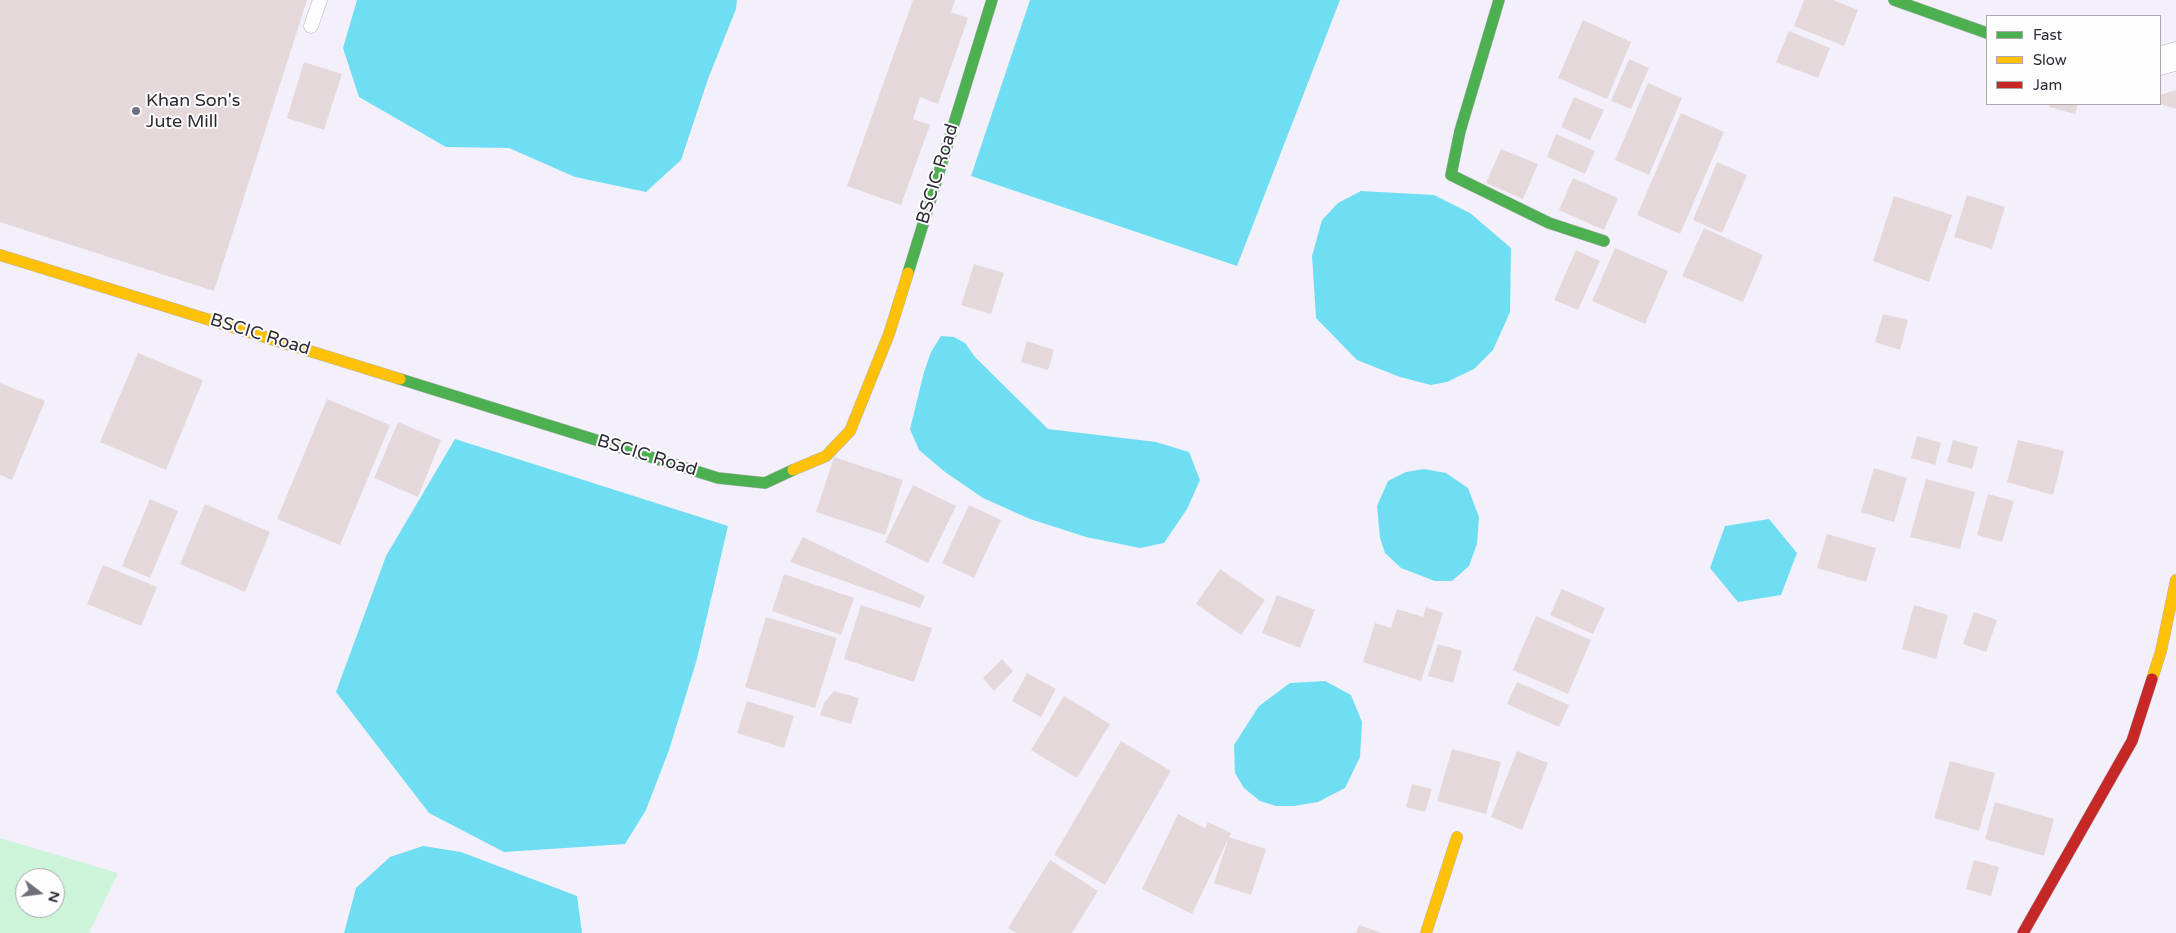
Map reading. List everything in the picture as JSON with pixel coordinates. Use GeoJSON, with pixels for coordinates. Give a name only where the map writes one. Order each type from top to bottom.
{"type":"FeatureCollection","features":[{"type":"Feature","properties":{"kind":"street","name":"BSCIC Road"},"geometry":{"type":"LineString","coordinates":[[0,255],[718,478],[765,483],[826,456],[850,431],[889,334],[992,0]]}},
{"type":"Feature","properties":{"kind":"street"},"geometry":{"type":"LineString","coordinates":[[1499,0],[1460,131],[1452,175],[1550,222],[1604,241]]}},
{"type":"Feature","properties":{"kind":"street"},"geometry":{"type":"LineString","coordinates":[[1894,0],[1986,33]]}},
{"type":"Feature","properties":{"kind":"street"},"geometry":{"type":"LineString","coordinates":[[2161,61],[2176,56]]}},
{"type":"Feature","properties":{"kind":"street"},"geometry":{"type":"LineString","coordinates":[[2023,933],[2132,741],[2161,650],[2176,580]]}},
{"type":"Feature","properties":{"kind":"street"},"geometry":{"type":"LineString","coordinates":[[1426,933],[1457,837]]}},
{"type":"Feature","properties":{"kind":"lane"},"geometry":{"type":"LineString","coordinates":[[311,26],[320,0]]}},
{"type":"Feature","properties":{"kind":"green space"},"geometry":{"type":"Polygon","coordinates":[[[0,838],[118,873],[89,933],[0,933],[0,838]]]}},
{"type":"Feature","properties":{"kind":"water"},"geometry":{"type":"Polygon","coordinates":[[[357,0],[737,0],[736,9],[708,79],[681,160],[646,192],[575,177],[509,148],[446,147],[359,97],[343,48],[357,0]]]}},
{"type":"Feature","properties":{"kind":"water"},"geometry":{"type":"Polygon","coordinates":[[[1030,0],[1340,0],[1237,266],[971,176],[1030,0]]]}},
{"type":"Feature","properties":{"kind":"water"},"geometry":{"type":"Polygon","coordinates":[[[1361,191],[1434,195],[1470,213],[1511,248],[1510,312],[1493,350],[1474,369],[1447,382],[1431,385],[1400,377],[1357,360],[1316,318],[1312,256],[1322,220],[1338,203],[1361,191]]]}},
{"type":"Feature","properties":{"kind":"water"},"geometry":{"type":"Polygon","coordinates":[[[941,336],[954,337],[965,343],[975,357],[1048,429],[1156,442],[1189,452],[1200,480],[1187,509],[1164,543],[1140,548],[1086,537],[1030,519],[983,498],[945,472],[919,450],[910,429],[924,372],[931,352],[941,336]]]}},
{"type":"Feature","properties":{"kind":"water"},"geometry":{"type":"Polygon","coordinates":[[[455,439],[728,526],[697,659],[669,750],[646,810],[625,844],[504,852],[429,813],[336,692],[386,556],[455,439]]]}},
{"type":"Feature","properties":{"kind":"water"},"geometry":{"type":"Polygon","coordinates":[[[1424,469],[1446,473],[1468,488],[1479,517],[1477,544],[1469,566],[1452,581],[1435,581],[1401,568],[1385,553],[1380,538],[1377,506],[1388,481],[1406,472],[1424,469]]]}},
{"type":"Feature","properties":{"kind":"water"},"geometry":{"type":"Polygon","coordinates":[[[1769,519],[1797,553],[1781,595],[1738,602],[1710,568],[1725,526],[1769,519]]]}},
{"type":"Feature","properties":{"kind":"water"},"geometry":{"type":"Polygon","coordinates":[[[1325,681],[1351,695],[1362,722],[1360,757],[1345,788],[1318,802],[1294,806],[1276,806],[1260,801],[1244,788],[1235,773],[1234,745],[1259,706],[1290,683],[1325,681]]]}},
{"type":"Feature","properties":{"kind":"water"},"geometry":{"type":"Polygon","coordinates":[[[423,846],[461,852],[577,896],[582,933],[344,933],[356,888],[390,857],[423,846]]]}},
{"type":"Feature","properties":{"kind":"building","name":"Khan Son's Jute Mill"},"geometry":{"type":"Polygon","coordinates":[[[0,0],[307,0],[214,291],[0,222],[0,0]]]}},
{"type":"Feature","properties":{"kind":"building"},"geometry":{"type":"Polygon","coordinates":[[[913,0],[955,0],[951,12],[968,18],[938,104],[920,97],[913,119],[930,125],[901,205],[847,186],[913,0]]]}},
{"type":"Feature","properties":{"kind":"building"},"geometry":{"type":"Polygon","coordinates":[[[1804,0],[1833,0],[1858,10],[1844,46],[1794,26],[1804,0]]]}},
{"type":"Feature","properties":{"kind":"building"},"geometry":{"type":"Polygon","coordinates":[[[1583,20],[1631,42],[1607,99],[1558,78],[1583,20]]]}},
{"type":"Feature","properties":{"kind":"building"},"geometry":{"type":"Polygon","coordinates":[[[1789,31],[1830,48],[1818,78],[1776,62],[1789,31]]]}},
{"type":"Feature","properties":{"kind":"building"},"geometry":{"type":"Polygon","coordinates":[[[1629,59],[1649,68],[1631,109],[1611,101],[1629,59]]]}},
{"type":"Feature","properties":{"kind":"building"},"geometry":{"type":"Polygon","coordinates":[[[304,62],[342,74],[324,130],[287,118],[304,62]]]}},
{"type":"Feature","properties":{"kind":"building"},"geometry":{"type":"Polygon","coordinates":[[[1648,83],[1682,98],[1649,175],[1615,160],[1648,83]]]}},
{"type":"Feature","properties":{"kind":"building"},"geometry":{"type":"Polygon","coordinates":[[[2176,90],[2176,109],[2161,104],[2161,95],[2176,90]]]}},
{"type":"Feature","properties":{"kind":"building"},"geometry":{"type":"Polygon","coordinates":[[[1574,97],[1604,110],[1590,140],[1561,127],[1574,97]]]}},
{"type":"Feature","properties":{"kind":"building"},"geometry":{"type":"Polygon","coordinates":[[[2050,105],[2078,105],[2075,114],[2049,107],[2050,105]]]}},
{"type":"Feature","properties":{"kind":"building"},"geometry":{"type":"Polygon","coordinates":[[[1681,113],[1724,132],[1680,234],[1637,215],[1681,113]]]}},
{"type":"Feature","properties":{"kind":"building"},"geometry":{"type":"Polygon","coordinates":[[[1556,134],[1595,151],[1585,174],[1547,157],[1556,134]]]}},
{"type":"Feature","properties":{"kind":"building"},"geometry":{"type":"Polygon","coordinates":[[[1501,149],[1538,164],[1523,199],[1486,183],[1501,149]]]}},
{"type":"Feature","properties":{"kind":"building"},"geometry":{"type":"Polygon","coordinates":[[[1717,162],[1747,175],[1722,233],[1693,220],[1717,162]]]}},
{"type":"Feature","properties":{"kind":"building"},"geometry":{"type":"Polygon","coordinates":[[[1573,178],[1618,198],[1604,230],[1559,210],[1573,178]]]}},
{"type":"Feature","properties":{"kind":"building"},"geometry":{"type":"Polygon","coordinates":[[[1967,195],[2005,207],[1992,249],[1954,237],[1967,195]]]}},
{"type":"Feature","properties":{"kind":"building"},"geometry":{"type":"Polygon","coordinates":[[[1894,196],[1952,215],[1929,282],[1873,261],[1894,196]]]}},
{"type":"Feature","properties":{"kind":"building"},"geometry":{"type":"Polygon","coordinates":[[[1704,228],[1763,255],[1743,302],[1682,276],[1704,228]]]}},
{"type":"Feature","properties":{"kind":"building"},"geometry":{"type":"Polygon","coordinates":[[[1615,248],[1668,271],[1645,324],[1592,301],[1615,248]]]}},
{"type":"Feature","properties":{"kind":"building"},"geometry":{"type":"Polygon","coordinates":[[[1576,250],[1600,261],[1578,310],[1554,300],[1576,250]]]}},
{"type":"Feature","properties":{"kind":"building"},"geometry":{"type":"Polygon","coordinates":[[[974,264],[1004,273],[991,314],[961,305],[974,264]]]}},
{"type":"Feature","properties":{"kind":"building"},"geometry":{"type":"Polygon","coordinates":[[[1883,314],[1908,320],[1900,350],[1875,342],[1883,314]]]}},
{"type":"Feature","properties":{"kind":"building"},"geometry":{"type":"Polygon","coordinates":[[[1027,341],[1054,350],[1048,370],[1021,362],[1027,341]]]}},
{"type":"Feature","properties":{"kind":"building"},"geometry":{"type":"Polygon","coordinates":[[[138,353],[203,380],[166,470],[100,442],[138,353]]]}},
{"type":"Feature","properties":{"kind":"building"},"geometry":{"type":"Polygon","coordinates":[[[0,383],[45,401],[12,480],[0,475],[0,383]]]}},
{"type":"Feature","properties":{"kind":"building"},"geometry":{"type":"Polygon","coordinates":[[[327,399],[390,425],[340,545],[277,519],[327,399]]]}},
{"type":"Feature","properties":{"kind":"building"},"geometry":{"type":"Polygon","coordinates":[[[398,422],[441,440],[418,497],[374,478],[398,422]]]}},
{"type":"Feature","properties":{"kind":"building"},"geometry":{"type":"Polygon","coordinates":[[[1917,436],[1941,443],[1935,465],[1911,458],[1917,436]]]}},
{"type":"Feature","properties":{"kind":"building"},"geometry":{"type":"Polygon","coordinates":[[[1953,440],[1978,447],[1972,469],[1947,462],[1953,440]]]}},
{"type":"Feature","properties":{"kind":"building"},"geometry":{"type":"Polygon","coordinates":[[[2018,440],[2064,451],[2053,495],[2007,482],[2018,440]]]}},
{"type":"Feature","properties":{"kind":"building"},"geometry":{"type":"Polygon","coordinates":[[[834,457],[903,480],[885,535],[816,512],[834,457]]]}},
{"type":"Feature","properties":{"kind":"building"},"geometry":{"type":"Polygon","coordinates":[[[1874,468],[1907,478],[1894,522],[1861,512],[1874,468]]]}},
{"type":"Feature","properties":{"kind":"building"},"geometry":{"type":"Polygon","coordinates":[[[1926,479],[1975,492],[1960,549],[1910,537],[1926,479]]]}},
{"type":"Feature","properties":{"kind":"building"},"geometry":{"type":"Polygon","coordinates":[[[913,485],[956,506],[928,563],[885,542],[913,485]]]}},
{"type":"Feature","properties":{"kind":"building"},"geometry":{"type":"Polygon","coordinates":[[[1988,494],[2014,501],[2002,542],[1977,535],[1988,494]]]}},
{"type":"Feature","properties":{"kind":"building"},"geometry":{"type":"Polygon","coordinates":[[[150,499],[178,511],[150,578],[122,566],[150,499]]]}},
{"type":"Feature","properties":{"kind":"building"},"geometry":{"type":"Polygon","coordinates":[[[205,504],[270,532],[245,592],[180,564],[205,504]]]}},
{"type":"Feature","properties":{"kind":"building"},"geometry":{"type":"Polygon","coordinates":[[[969,505],[1001,520],[974,578],[942,563],[969,505]]]}},
{"type":"Feature","properties":{"kind":"building"},"geometry":{"type":"Polygon","coordinates":[[[1827,534],[1876,548],[1866,582],[1817,568],[1827,534]]]}},
{"type":"Feature","properties":{"kind":"building"},"geometry":{"type":"Polygon","coordinates":[[[803,537],[925,596],[920,608],[790,562],[803,537]]]}},
{"type":"Feature","properties":{"kind":"building"},"geometry":{"type":"Polygon","coordinates":[[[103,565],[157,587],[141,626],[87,604],[103,565]]]}},
{"type":"Feature","properties":{"kind":"building"},"geometry":{"type":"Polygon","coordinates":[[[1220,569],[1265,600],[1241,635],[1196,604],[1220,569]]]}},
{"type":"Feature","properties":{"kind":"building"},"geometry":{"type":"Polygon","coordinates":[[[784,574],[854,598],[841,635],[772,611],[784,574]]]}},
{"type":"Feature","properties":{"kind":"building"},"geometry":{"type":"Polygon","coordinates":[[[1562,589],[1605,608],[1593,634],[1550,615],[1562,589]]]}},
{"type":"Feature","properties":{"kind":"building"},"geometry":{"type":"Polygon","coordinates":[[[1277,595],[1315,610],[1300,648],[1262,633],[1277,595]]]}},
{"type":"Feature","properties":{"kind":"building"},"geometry":{"type":"Polygon","coordinates":[[[861,605],[932,628],[914,682],[844,659],[861,605]]]}},
{"type":"Feature","properties":{"kind":"building"},"geometry":{"type":"Polygon","coordinates":[[[1914,605],[1948,615],[1936,659],[1902,649],[1914,605]]]}},
{"type":"Feature","properties":{"kind":"building"},"geometry":{"type":"Polygon","coordinates":[[[1426,607],[1443,613],[1421,681],[1363,662],[1375,623],[1391,628],[1397,609],[1423,617],[1426,607]]]}},
{"type":"Feature","properties":{"kind":"building"},"geometry":{"type":"Polygon","coordinates":[[[1974,612],[1997,620],[1986,652],[1963,644],[1974,612]]]}},
{"type":"Feature","properties":{"kind":"building"},"geometry":{"type":"Polygon","coordinates":[[[1536,616],[1591,640],[1568,694],[1513,670],[1536,616]]]}},
{"type":"Feature","properties":{"kind":"building"},"geometry":{"type":"Polygon","coordinates":[[[766,617],[837,638],[815,708],[745,687],[766,617]]]}},
{"type":"Feature","properties":{"kind":"building"},"geometry":{"type":"Polygon","coordinates":[[[1438,644],[1462,651],[1453,683],[1428,676],[1438,644]]]}},
{"type":"Feature","properties":{"kind":"building"},"geometry":{"type":"Polygon","coordinates":[[[1002,659],[1013,671],[994,691],[983,678],[1002,659]]]}},
{"type":"Feature","properties":{"kind":"building"},"geometry":{"type":"Polygon","coordinates":[[[1027,673],[1056,689],[1041,717],[1012,701],[1027,673]]]}},
{"type":"Feature","properties":{"kind":"building"},"geometry":{"type":"Polygon","coordinates":[[[1517,682],[1569,705],[1559,727],[1507,704],[1517,682]]]}},
{"type":"Feature","properties":{"kind":"building"},"geometry":{"type":"Polygon","coordinates":[[[834,691],[859,698],[851,724],[820,715],[824,703],[834,691]]]}},
{"type":"Feature","properties":{"kind":"building"},"geometry":{"type":"Polygon","coordinates":[[[1064,696],[1110,724],[1077,778],[1031,750],[1064,696]]]}},
{"type":"Feature","properties":{"kind":"building"},"geometry":{"type":"Polygon","coordinates":[[[747,701],[794,716],[784,748],[737,733],[747,701]]]}},
{"type":"Feature","properties":{"kind":"building"},"geometry":{"type":"Polygon","coordinates":[[[1121,741],[1171,771],[1105,885],[1054,855],[1121,741]]]}},
{"type":"Feature","properties":{"kind":"building"},"geometry":{"type":"Polygon","coordinates":[[[1452,749],[1501,762],[1486,814],[1437,801],[1452,749]]]}},
{"type":"Feature","properties":{"kind":"building"},"geometry":{"type":"Polygon","coordinates":[[[1517,751],[1548,763],[1522,830],[1491,817],[1517,751]]]}},
{"type":"Feature","properties":{"kind":"building"},"geometry":{"type":"Polygon","coordinates":[[[1950,761],[1995,773],[1979,831],[1934,818],[1950,761]]]}},
{"type":"Feature","properties":{"kind":"building"},"geometry":{"type":"Polygon","coordinates":[[[1412,784],[1432,789],[1425,812],[1406,807],[1412,784]]]}},
{"type":"Feature","properties":{"kind":"building"},"geometry":{"type":"Polygon","coordinates":[[[1995,802],[2054,819],[2044,856],[1985,839],[1995,802]]]}},
{"type":"Feature","properties":{"kind":"building"},"geometry":{"type":"Polygon","coordinates":[[[1178,814],[1205,828],[1208,822],[1231,833],[1192,914],[1142,889],[1178,814]]]}},
{"type":"Feature","properties":{"kind":"building"},"geometry":{"type":"Polygon","coordinates":[[[1229,837],[1266,849],[1251,895],[1214,883],[1229,837]]]}},
{"type":"Feature","properties":{"kind":"building"},"geometry":{"type":"Polygon","coordinates":[[[1050,860],[1098,891],[1072,933],[1016,933],[1008,928],[1050,860]]]}},
{"type":"Feature","properties":{"kind":"building"},"geometry":{"type":"Polygon","coordinates":[[[1974,860],[1999,867],[1991,896],[1966,889],[1974,860]]]}},
{"type":"Feature","properties":{"kind":"building"},"geometry":{"type":"Polygon","coordinates":[[[1359,925],[1382,933],[1356,933],[1359,925]]]}},
{"type":"Feature","properties":{"kind":"traffic: fast"},"geometry":{"type":"LineString","coordinates":[[908,273],[992,0]]}},
{"type":"Feature","properties":{"kind":"traffic: fast"},"geometry":{"type":"LineString","coordinates":[[1499,0],[1460,131],[1451,175],[1549,223],[1604,241]]}},
{"type":"Feature","properties":{"kind":"traffic: fast"},"geometry":{"type":"LineString","coordinates":[[1894,0],[1986,33]]}},
{"type":"Feature","properties":{"kind":"traffic: fast"},"geometry":{"type":"LineString","coordinates":[[400,379],[718,478],[765,483],[793,470]]}},
{"type":"Feature","properties":{"kind":"traffic: slow"},"geometry":{"type":"LineString","coordinates":[[0,255],[400,379]]}},
{"type":"Feature","properties":{"kind":"traffic: slow"},"geometry":{"type":"LineString","coordinates":[[793,470],[826,456],[850,431],[889,334],[908,273]]}},
{"type":"Feature","properties":{"kind":"traffic: slow"},"geometry":{"type":"LineString","coordinates":[[2152,679],[2161,651],[2176,580]]}},
{"type":"Feature","properties":{"kind":"traffic: slow"},"geometry":{"type":"LineString","coordinates":[[1426,933],[1457,837]]}},
{"type":"Feature","properties":{"kind":"traffic: jam"},"geometry":{"type":"LineString","coordinates":[[2023,933],[2132,741],[2152,679]]}},
{"type":"Feature","properties":{"kind":"place","name":"Khan Son's Jute Mill"},"geometry":{"type":"Point","coordinates":[136,111]}}]}
